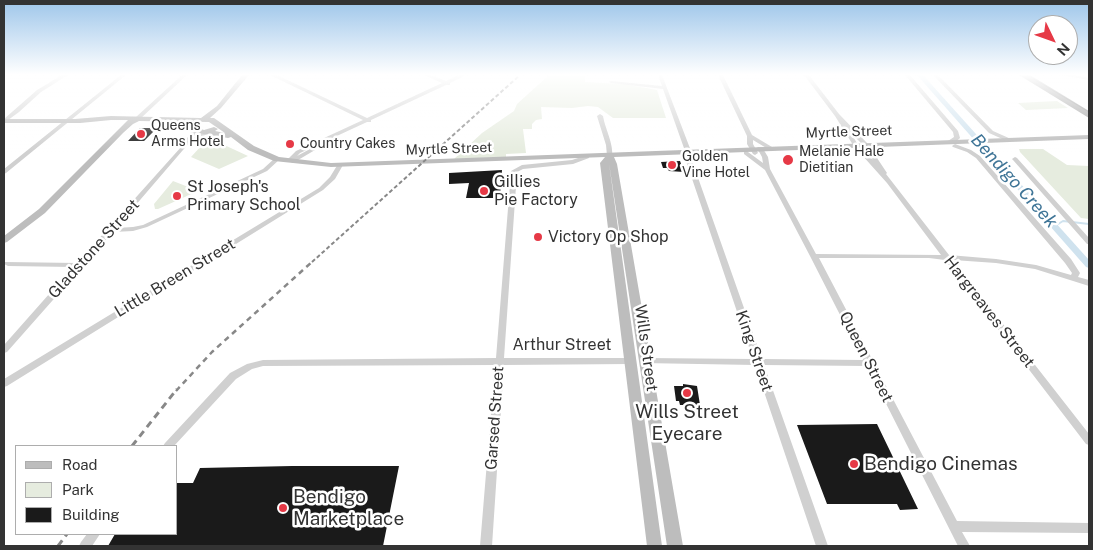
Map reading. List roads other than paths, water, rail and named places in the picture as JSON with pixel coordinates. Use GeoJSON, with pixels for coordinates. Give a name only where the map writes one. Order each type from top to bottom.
{"type":"FeatureCollection","features":[{"type":"Feature","properties":{"kind":"highway"},"geometry":{"type":"LineString","coordinates":[[1068,101],[1089,115]]}},
{"type":"Feature","properties":{"kind":"highway"},"geometry":{"type":"LineString","coordinates":[[1074,101],[1089,108]]}},
{"type":"Feature","properties":{"kind":"main road"},"geometry":{"type":"LineString","coordinates":[[194,128],[224,101]]}},
{"type":"Feature","properties":{"kind":"main road"},"geometry":{"type":"LineString","coordinates":[[208,132],[216,123],[219,107]]}},
{"type":"Feature","properties":{"kind":"main road"},"geometry":{"type":"LineString","coordinates":[[4,121],[202,120],[216,123]]}},
{"type":"Feature","properties":{"kind":"main road"},"geometry":{"type":"LineString","coordinates":[[4,240],[36,217],[107,146],[135,121]]}},
{"type":"Feature","properties":{"kind":"main road","name":"Myrtle Street"},"geometry":{"type":"LineString","coordinates":[[135,121],[173,122],[208,132],[219,133],[256,145],[291,161]]}},
{"type":"Feature","properties":{"kind":"main road","name":"Myrtle Street"},"geometry":{"type":"LineString","coordinates":[[216,123],[251,148],[277,159],[340,165],[610,156],[627,158],[688,153],[953,144],[1089,142]]}},
{"type":"Feature","properties":{"kind":"main road","name":"Myrtle Street"},"geometry":{"type":"LineString","coordinates":[[993,143],[1009,140],[1089,137]]}},
{"type":"Feature","properties":{"kind":"main road","name":"Wills Street"},"geometry":{"type":"LineString","coordinates":[[654,546],[604,163],[610,156],[613,164],[675,546]]}},
{"type":"Feature","properties":{"kind":"main road"},"geometry":{"type":"LineString","coordinates":[[4,236],[32,215],[93,160]]}},
{"type":"Feature","properties":{"kind":"main road","name":"Arthur Street"},"geometry":{"type":"LineString","coordinates":[[630,361],[645,361]]}},
{"type":"Feature","properties":{"kind":"street"},"geometry":{"type":"LineString","coordinates":[[4,121],[28,101]]}},
{"type":"Feature","properties":{"kind":"street"},"geometry":{"type":"LineString","coordinates":[[4,172],[94,101]]}},
{"type":"Feature","properties":{"kind":"street"},"geometry":{"type":"LineString","coordinates":[[135,121],[157,101]]}},
{"type":"Feature","properties":{"kind":"street"},"geometry":{"type":"LineString","coordinates":[[327,101],[369,120]]}},
{"type":"Feature","properties":{"kind":"street"},"geometry":{"type":"LineString","coordinates":[[291,161],[331,138],[411,101]]}},
{"type":"Feature","properties":{"kind":"street","name":"King Street"},"geometry":{"type":"LineString","coordinates":[[669,101],[822,546]]}},
{"type":"Feature","properties":{"kind":"street","name":"Queen Street"},"geometry":{"type":"LineString","coordinates":[[733,101],[750,136],[768,165],[767,169]]}},
{"type":"Feature","properties":{"kind":"street","name":"Hargreaves Street"},"geometry":{"type":"LineString","coordinates":[[826,101],[1089,441]]}},
{"type":"Feature","properties":{"kind":"street"},"geometry":{"type":"LineString","coordinates":[[929,101],[956,132],[953,144],[978,157],[1068,262],[1076,273],[1076,279]]}},
{"type":"Feature","properties":{"kind":"street"},"geometry":{"type":"LineString","coordinates":[[960,101],[991,132],[1009,140]]}},
{"type":"Feature","properties":{"kind":"street","name":"Hargreaves Street"},"geometry":{"type":"LineString","coordinates":[[837,115],[889,182]]}},
{"type":"Feature","properties":{"kind":"street","name":"Wills Street"},"geometry":{"type":"LineString","coordinates":[[600,116],[602,128],[609,141],[610,156]]}},
{"type":"Feature","properties":{"kind":"street","name":"Gladstone Street"},"geometry":{"type":"LineString","coordinates":[[4,350],[184,146],[194,128]]}},
{"type":"Feature","properties":{"kind":"street","name":"Gladstone Street"},"geometry":{"type":"LineString","coordinates":[[184,146],[208,132]]}},
{"type":"Feature","properties":{"kind":"street","name":"Queen Street"},"geometry":{"type":"LineString","coordinates":[[750,136],[964,546]]}},
{"type":"Feature","properties":{"kind":"street","name":"Garsed Street"},"geometry":{"type":"LineString","coordinates":[[486,546],[514,171],[522,167],[573,162],[588,157]]}},
{"type":"Feature","properties":{"kind":"street"},"geometry":{"type":"LineString","coordinates":[[111,230],[133,229],[145,226],[265,170],[277,159]]}},
{"type":"Feature","properties":{"kind":"street"},"geometry":{"type":"LineString","coordinates":[[1015,159],[1089,242]]}},
{"type":"Feature","properties":{"kind":"street","name":"Little Breen Street"},"geometry":{"type":"LineString","coordinates":[[4,383],[321,189],[333,178],[340,165]]}},
{"type":"Feature","properties":{"kind":"street"},"geometry":{"type":"LineString","coordinates":[[1079,231],[1089,232]]}},
{"type":"Feature","properties":{"kind":"street"},"geometry":{"type":"LineString","coordinates":[[814,256],[947,258],[1022,264],[1089,283]]}},
{"type":"Feature","properties":{"kind":"street"},"geometry":{"type":"LineString","coordinates":[[8,264],[80,265]]}},
{"type":"Feature","properties":{"kind":"street"},"geometry":{"type":"LineString","coordinates":[[1076,279],[1089,288]]}},
{"type":"Feature","properties":{"kind":"street","name":"Arthur Street"},"geometry":{"type":"LineString","coordinates":[[169,445],[228,381],[238,372],[255,364],[279,362],[630,361]]}},
{"type":"Feature","properties":{"kind":"street","name":"Arthur Street"},"geometry":{"type":"LineString","coordinates":[[645,361],[869,363]]}},
{"type":"Feature","properties":{"kind":"street"},"geometry":{"type":"LineString","coordinates":[[954,526],[1089,528]]}},
{"type":"Feature","properties":{"kind":"street"},"geometry":{"type":"LineString","coordinates":[[85,546],[93,535]]}},
{"type":"Feature","properties":{"kind":"waterway","name":"Bendigo Creek"},"geometry":{"type":"LineString","coordinates":[[943,101],[1089,265]]}},
{"type":"Feature","properties":{"kind":"waterway"},"geometry":{"type":"LineString","coordinates":[[1055,226],[1063,221],[1089,224]]}},
{"type":"Feature","properties":{"kind":"tram line"},"geometry":{"type":"LineString","coordinates":[[1070,101],[1089,112]]}},
{"type":"Feature","properties":{"kind":"railway"},"geometry":{"type":"LineString","coordinates":[[312,262],[491,101]]}},
{"type":"Feature","properties":{"kind":"railway"},"geometry":{"type":"LineString","coordinates":[[176,391],[212,352],[313,261]]}},
{"type":"Feature","properties":{"kind":"railway"},"geometry":{"type":"LineString","coordinates":[[133,445],[177,389]]}},
{"type":"Feature","properties":{"kind":"railway"},"geometry":{"type":"LineString","coordinates":[[58,546],[66,535]]}},
{"type":"Feature","properties":{"kind":"place","name":"Queens Arms Hotel"},"geometry":{"type":"Point","coordinates":[141,134]}},
{"type":"Feature","properties":{"kind":"place","name":"Country Cakes"},"geometry":{"type":"Point","coordinates":[290,144]}},
{"type":"Feature","properties":{"kind":"place","name":"Melanie Hale Dietitian"},"geometry":{"type":"Point","coordinates":[788,160]}},
{"type":"Feature","properties":{"kind":"place","name":"Golden Vine Hotel"},"geometry":{"type":"Point","coordinates":[672,165]}},
{"type":"Feature","properties":{"kind":"place","name":"Gillies Pie Factory"},"geometry":{"type":"Point","coordinates":[484,191]}},
{"type":"Feature","properties":{"kind":"place","name":"St Joseph's Primary School"},"geometry":{"type":"Point","coordinates":[177,196]}},
{"type":"Feature","properties":{"kind":"place","name":"Victory Op Shop"},"geometry":{"type":"Point","coordinates":[538,237]}},
{"type":"Feature","properties":{"kind":"place","name":"Wills Street Eyecare"},"geometry":{"type":"Point","coordinates":[687,393]}},
{"type":"Feature","properties":{"kind":"place","name":"Bendigo Cinemas"},"geometry":{"type":"Point","coordinates":[854,464]}},
{"type":"Feature","properties":{"kind":"place","name":"Bendigo Marketplace"},"geometry":{"type":"Point","coordinates":[283,508]}}]}
